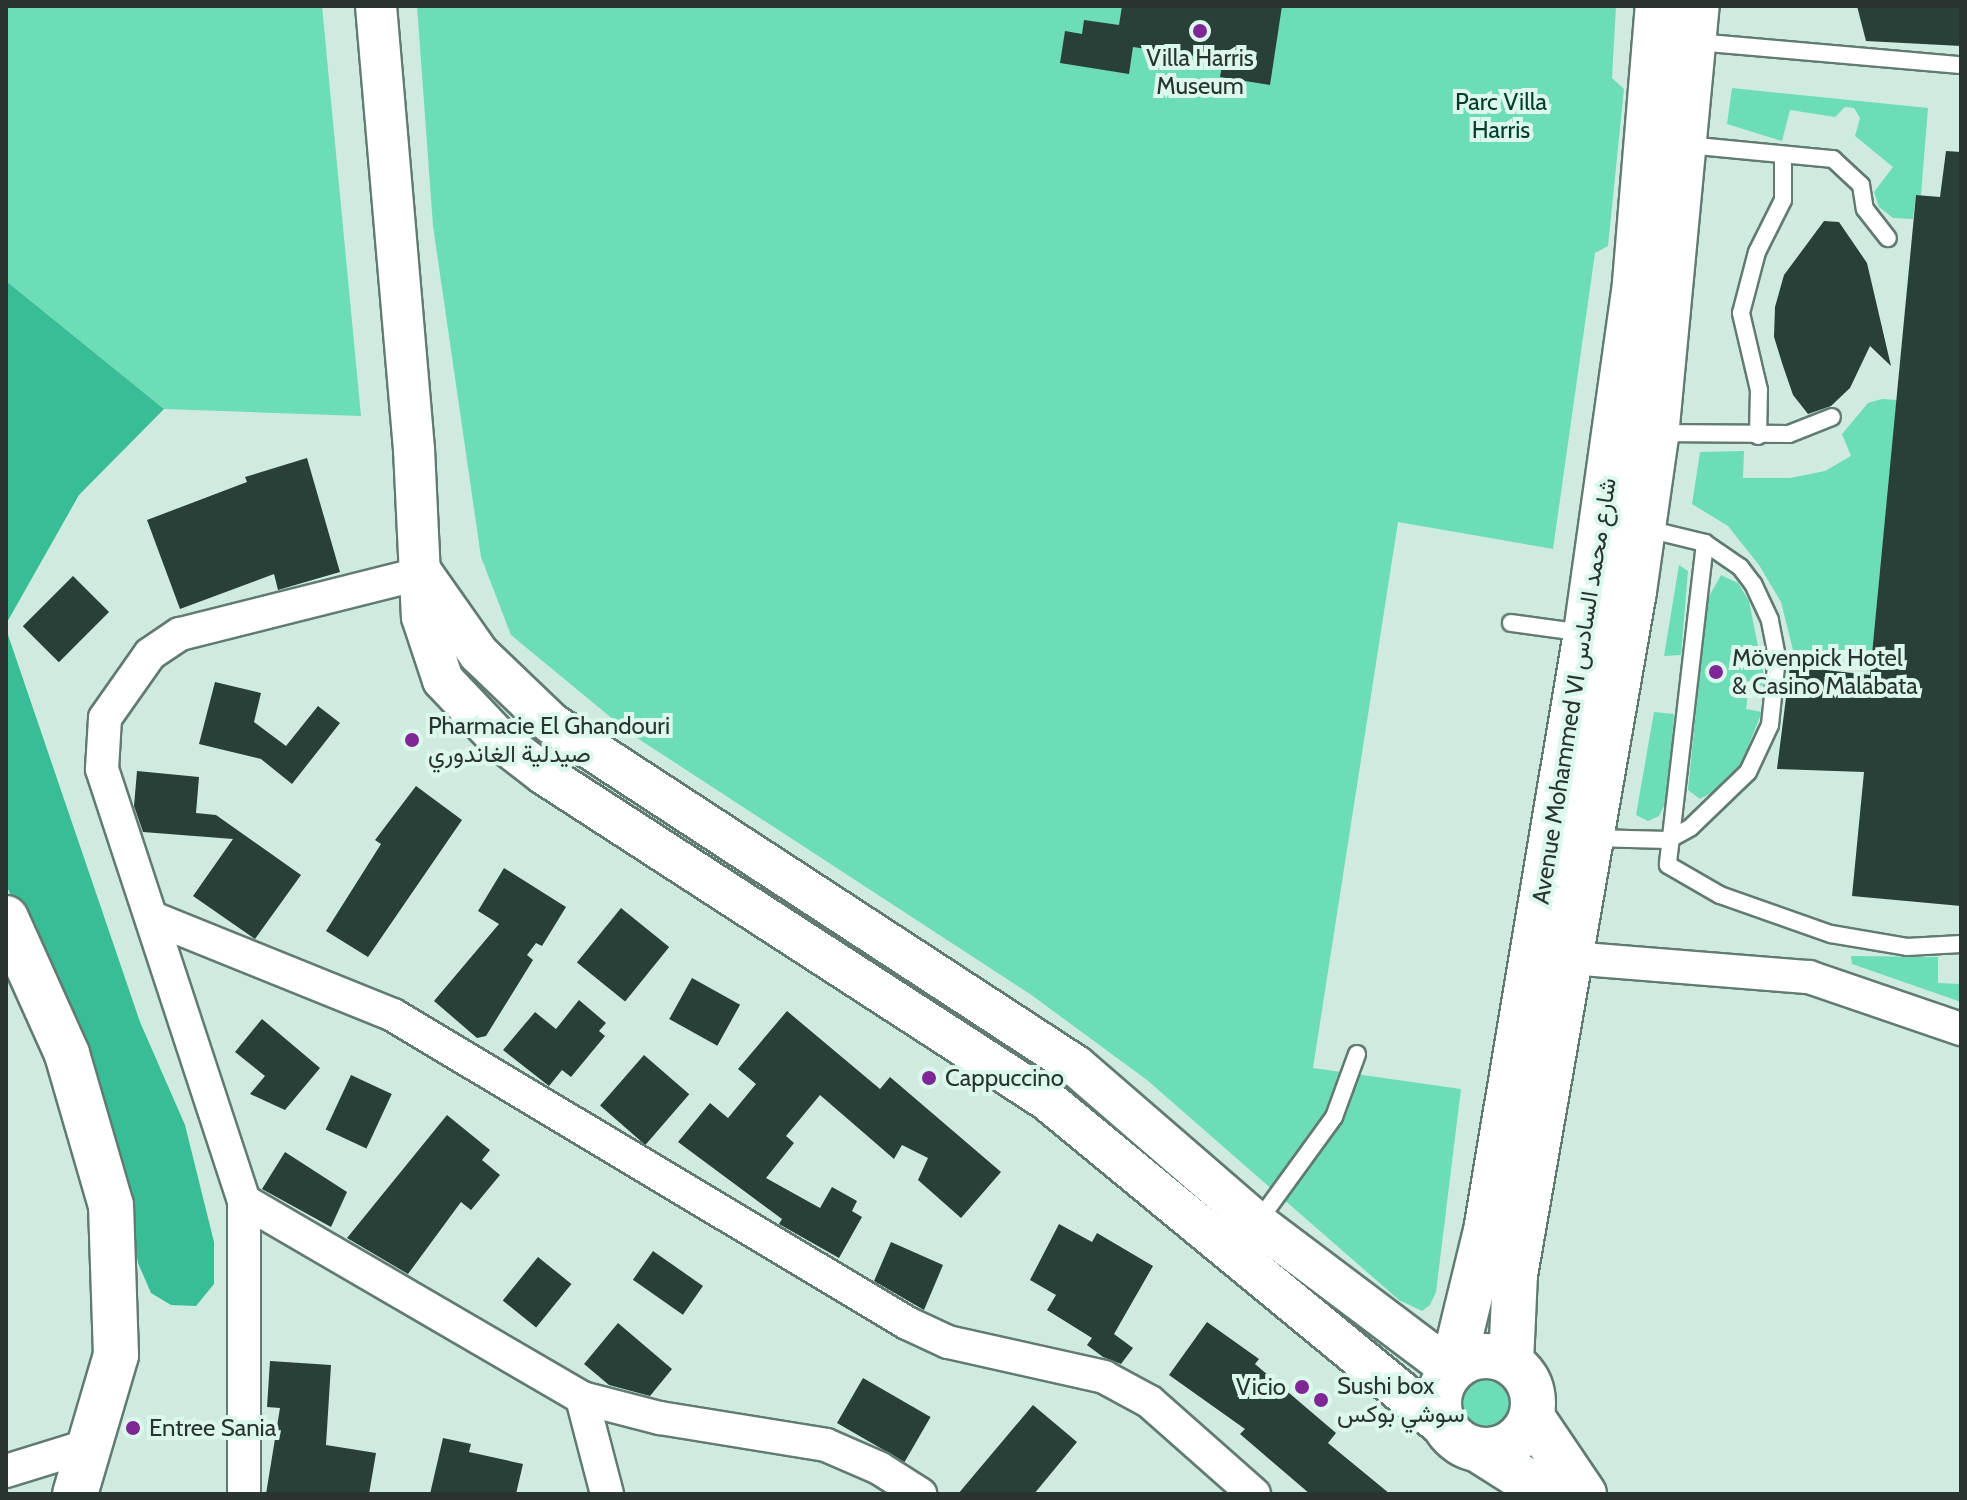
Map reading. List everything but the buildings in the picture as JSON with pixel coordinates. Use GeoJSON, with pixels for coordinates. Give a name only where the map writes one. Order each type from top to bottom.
{"type":"FeatureCollection","features":[{"type":"Feature","properties":{"kind":"main road","name":"Avenue Mohammed VI شارع محمد السادس"},"geometry":{"type":"LineString","coordinates":[[1452,1370],[1486,1231],[1586,633],[1635,283],[1658,6]]}},
{"type":"Feature","properties":{"kind":"main road","name":"Avenue Mohammed VI شارع محمد السادس"},"geometry":{"type":"LineString","coordinates":[[1511,1362],[1515,1275],[1571,958],[1656,433],[1687,145],[1696,24]]}},
{"type":"Feature","properties":{"kind":"main road"},"geometry":{"type":"LineString","coordinates":[[10,938],[67,1054],[111,1205],[116,1355],[93,1444],[75,1494]]}},
{"type":"Feature","properties":{"kind":"main road"},"geometry":{"type":"LineString","coordinates":[[1548,1494],[1462,1439],[1439,1398],[1452,1370],[1480,1356],[1511,1362],[1531,1386],[1532,1417],[1584,1494]]}},
{"type":"Feature","properties":{"kind":"main road"},"geometry":{"type":"LineString","coordinates":[[1462,1439],[1512,1443],[1532,1417]]}},
{"type":"Feature","properties":{"kind":"street"},"geometry":{"type":"LineString","coordinates":[[376,6],[422,573],[422,617],[443,680],[500,740],[544,774],[1047,1100],[1462,1439]]}},
{"type":"Feature","properties":{"kind":"street"},"geometry":{"type":"LineString","coordinates":[[244,1494],[244,1201],[102,769],[105,718],[150,654],[180,634],[422,573]]}},
{"type":"Feature","properties":{"kind":"street"},"geometry":{"type":"LineString","coordinates":[[422,573],[479,654],[551,723],[1053,1050],[1257,1223],[1452,1370]]}},
{"type":"Feature","properties":{"kind":"street"},"geometry":{"type":"LineString","coordinates":[[153,918],[393,1015],[907,1323],[948,1342],[1104,1377],[1150,1402],[1254,1494]]}},
{"type":"Feature","properties":{"kind":"street"},"geometry":{"type":"LineString","coordinates":[[1571,958],[1809,977],[1961,1029]]}},
{"type":"Feature","properties":{"kind":"street"},"geometry":{"type":"LineString","coordinates":[[244,1201],[582,1398],[660,1418],[826,1445],[879,1468],[920,1494]]}},
{"type":"Feature","properties":{"kind":"street"},"geometry":{"type":"LineString","coordinates":[[582,1398],[607,1494]]}},
{"type":"Feature","properties":{"kind":"street"},"geometry":{"type":"LineString","coordinates":[[6,1471],[93,1444]]}},
{"type":"Feature","properties":{"kind":"lane"},"geometry":{"type":"LineString","coordinates":[[1696,24],[1961,65]]}},
{"type":"Feature","properties":{"kind":"lane"},"geometry":{"type":"LineString","coordinates":[[1687,145],[1783,155],[1812,154],[1850,171],[1861,185],[1865,209],[1888,238]]}},
{"type":"Feature","properties":{"kind":"lane"},"geometry":{"type":"LineString","coordinates":[[1758,436],[1759,390],[1741,313],[1757,252],[1783,200],[1783,155]]}},
{"type":"Feature","properties":{"kind":"lane"},"geometry":{"type":"LineString","coordinates":[[1656,433],[1789,434],[1832,417]]}},
{"type":"Feature","properties":{"kind":"lane"},"geometry":{"type":"LineString","coordinates":[[1590,838],[1668,840],[1712,812],[1748,772],[1770,725],[1777,679],[1774,636],[1762,602],[1740,567],[1705,543],[1642,528]]}},
{"type":"Feature","properties":{"kind":"lane"},"geometry":{"type":"LineString","coordinates":[[1705,543],[1666,857],[1673,871],[1768,915],[1831,934],[1907,947],[1961,944]]}},
{"type":"Feature","properties":{"kind":"lane"},"geometry":{"type":"LineString","coordinates":[[1511,623],[1586,633]]}},
{"type":"Feature","properties":{"kind":"lane"},"geometry":{"type":"LineString","coordinates":[[1257,1223],[1334,1117],[1357,1054]]}},
{"type":"Feature","properties":{"kind":"green space"},"geometry":{"type":"Polygon","coordinates":[[[6,6],[322,6],[361,416],[164,409],[6,281],[6,6]]]}},
{"type":"Feature","properties":{"kind":"green space","name":"Parc Villa Harris"},"geometry":{"type":"Polygon","coordinates":[[[417,6],[1616,6],[1612,78],[1624,89],[1608,246],[1595,253],[1553,549],[1398,522],[1313,1068],[1461,1089],[1436,1292],[1430,1305],[1422,1311],[1399,1300],[1147,1080],[1030,994],[631,734],[511,635],[481,557],[433,226],[417,6]]]}},
{"type":"Feature","properties":{"kind":"green space"},"geometry":{"type":"Polygon","coordinates":[[[1732,88],[1928,108],[1921,195],[1916,195],[1913,219],[1893,218],[1879,207],[1874,192],[1893,167],[1855,136],[1860,118],[1854,108],[1845,107],[1835,117],[1790,110],[1782,141],[1727,124],[1732,88]]]}},
{"type":"Feature","properties":{"kind":"green space"},"geometry":{"type":"Polygon","coordinates":[[[6,281],[164,409],[79,495],[6,624],[6,281]]]}},
{"type":"Feature","properties":{"kind":"green space"},"geometry":{"type":"Polygon","coordinates":[[[1882,399],[1897,400],[1872,655],[1793,650],[1781,602],[1759,565],[1728,526],[1692,504],[1700,452],[1744,451],[1743,478],[1790,478],[1825,471],[1851,456],[1842,434],[1868,403],[1882,399]]]}},
{"type":"Feature","properties":{"kind":"green space"},"geometry":{"type":"Polygon","coordinates":[[[1679,565],[1688,571],[1681,655],[1664,656],[1679,565]]]}},
{"type":"Feature","properties":{"kind":"green space"},"geometry":{"type":"Polygon","coordinates":[[[1721,575],[1738,583],[1749,601],[1766,686],[1749,684],[1746,709],[1762,712],[1741,764],[1720,788],[1700,799],[1688,790],[1707,600],[1721,575]]]}},
{"type":"Feature","properties":{"kind":"green space"},"geometry":{"type":"Polygon","coordinates":[[[6,629],[140,1022],[185,1125],[214,1242],[214,1284],[196,1306],[171,1305],[151,1293],[138,1263],[130,1215],[31,936],[6,885],[6,629]]]}},
{"type":"Feature","properties":{"kind":"green space"},"geometry":{"type":"Polygon","coordinates":[[[1654,712],[1674,714],[1668,798],[1659,816],[1648,821],[1636,815],[1654,712]]]}},
{"type":"Feature","properties":{"kind":"green space"},"geometry":{"type":"Polygon","coordinates":[[[1851,956],[1938,957],[1938,983],[1961,984],[1961,1002],[1852,964],[1851,956]]]}},
{"type":"Feature","properties":{"kind":"green space"},"geometry":{"type":"Polygon","coordinates":[[[1485,1372],[1497,1374],[1507,1381],[1514,1391],[1514,1415],[1507,1425],[1497,1432],[1485,1434],[1473,1432],[1463,1425],[1456,1415],[1454,1403],[1456,1391],[1463,1381],[1473,1374],[1485,1372]]]}},
{"type":"Feature","properties":{"kind":"place","name":"Villa Harris Museum"},"geometry":{"type":"Point","coordinates":[1200,31]}},
{"type":"Feature","properties":{"kind":"place","name":"Mövenpick Hotel & Casino Malabata"},"geometry":{"type":"Point","coordinates":[1716,672]}},
{"type":"Feature","properties":{"kind":"place","name":"Pharmacie El Ghandouri صيدلية الغاندوري"},"geometry":{"type":"Point","coordinates":[412,740]}},
{"type":"Feature","properties":{"kind":"place","name":"Cappuccino"},"geometry":{"type":"Point","coordinates":[929,1078]}},
{"type":"Feature","properties":{"kind":"place","name":"Vicio"},"geometry":{"type":"Point","coordinates":[1302,1387]}},
{"type":"Feature","properties":{"kind":"place","name":"Sushi box سوشي بوكس"},"geometry":{"type":"Point","coordinates":[1321,1400]}},
{"type":"Feature","properties":{"kind":"place","name":"Entree Sania"},"geometry":{"type":"Point","coordinates":[133,1428]}}]}
